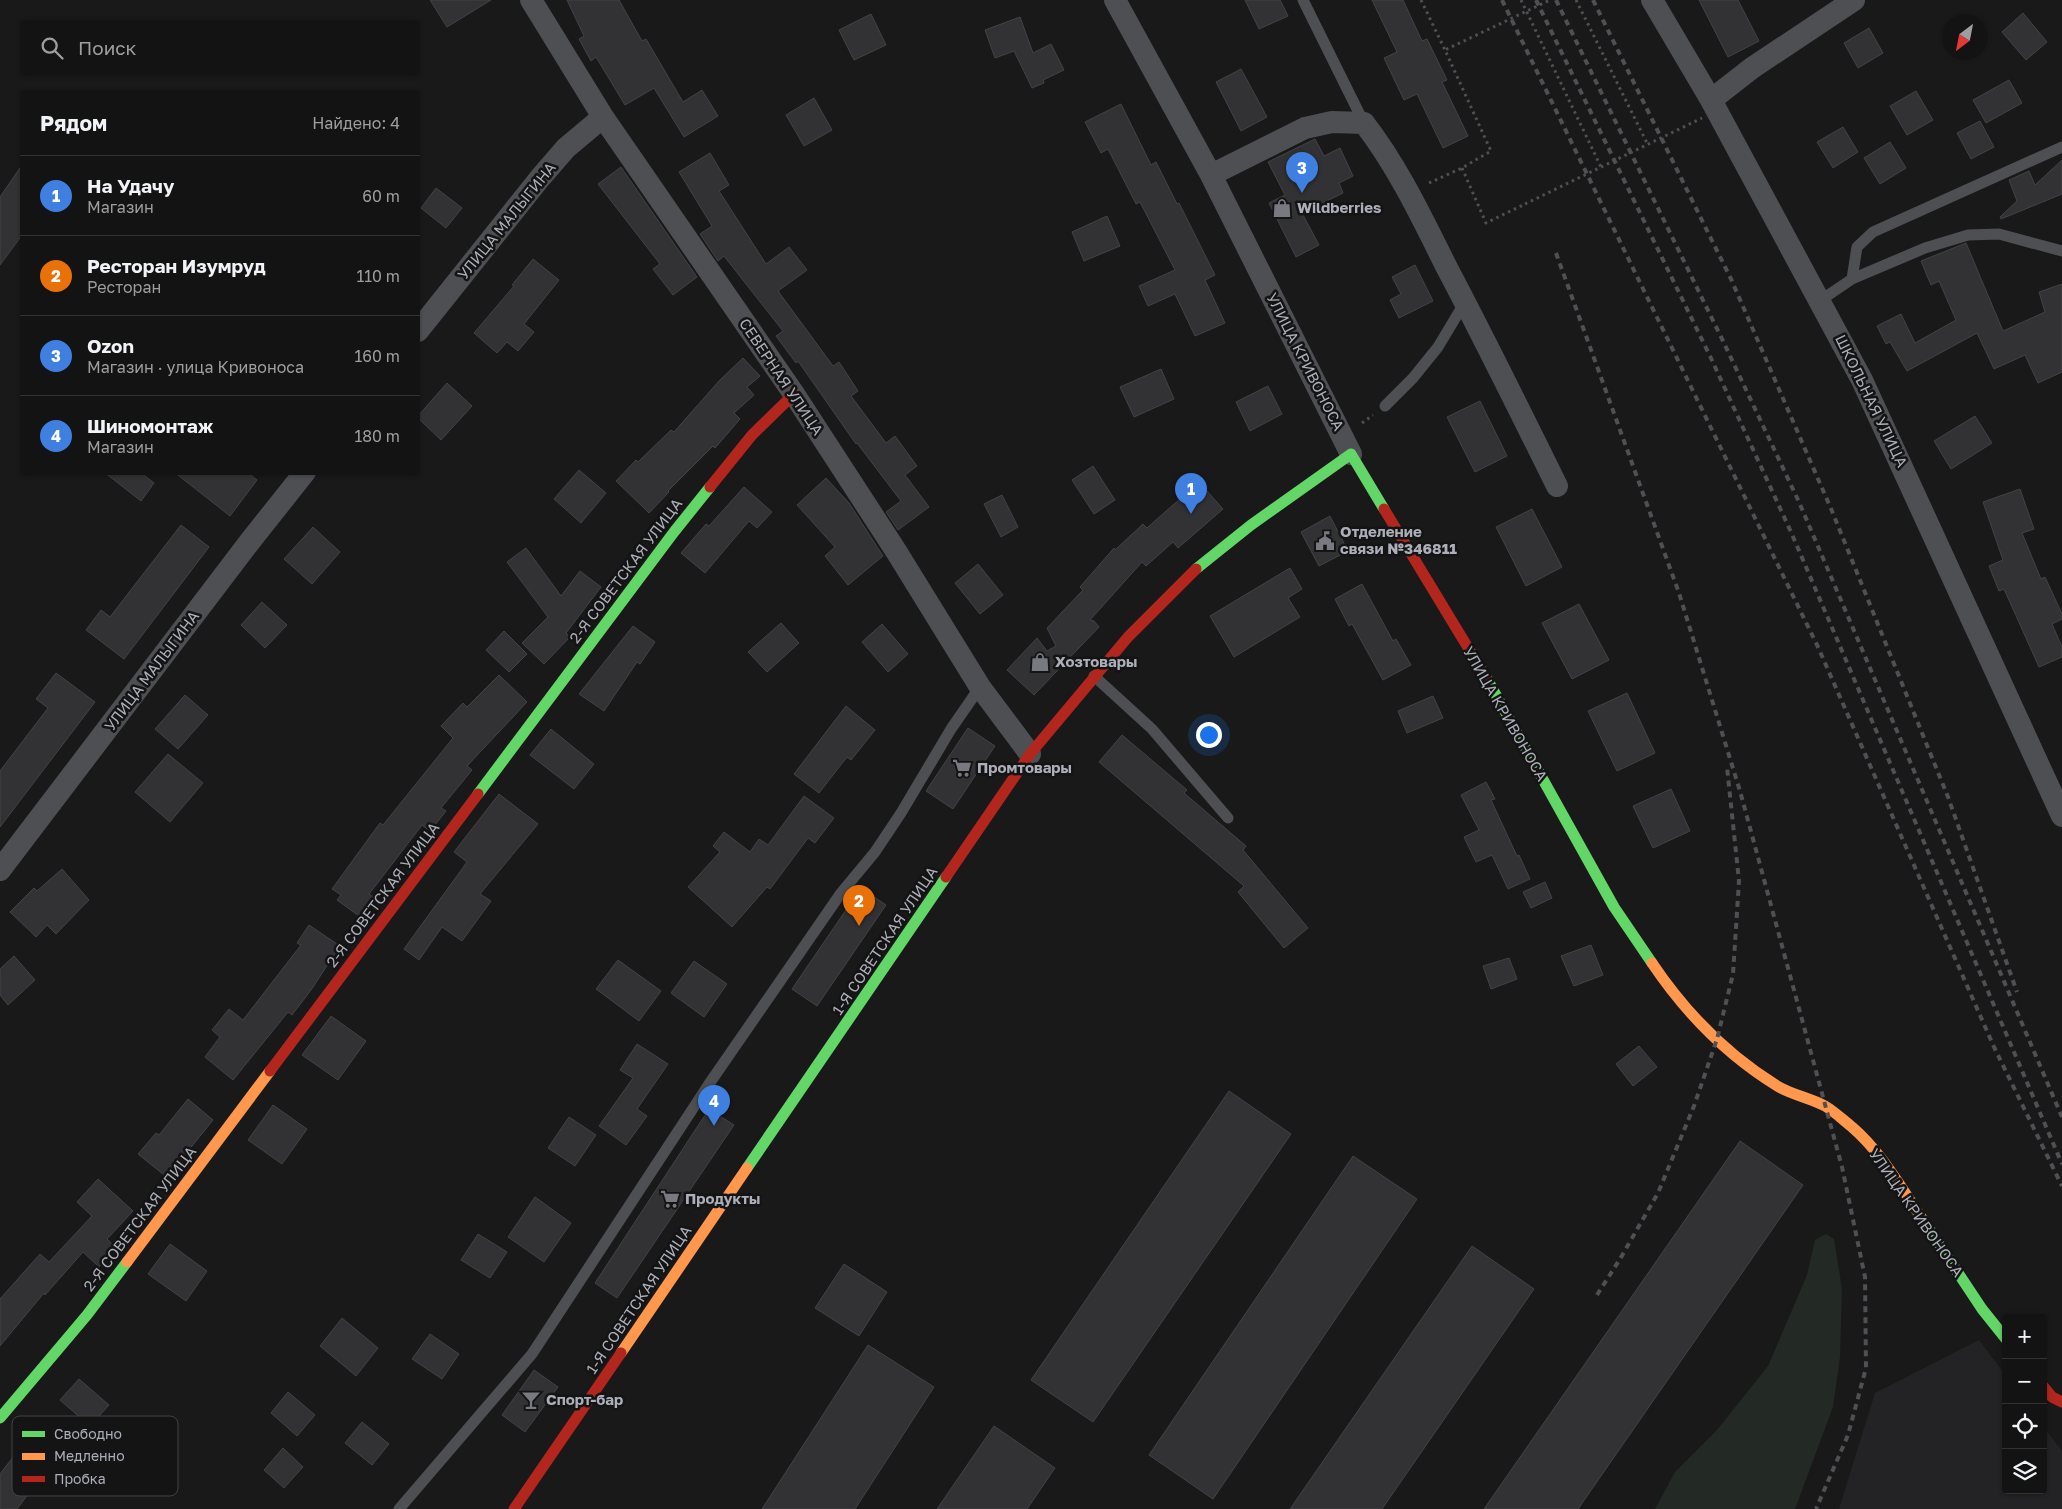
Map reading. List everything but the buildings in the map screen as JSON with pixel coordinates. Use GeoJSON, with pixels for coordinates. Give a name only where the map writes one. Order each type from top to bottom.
{"type":"FeatureCollection","features":[{"type":"Feature","properties":{"kind":"street","name":"СЕВЕРНАЯ УЛИЦА"},"geometry":{"type":"LineString","coordinates":[[531,0],[603,117],[794,394],[980,687],[1030,754]]}},
{"type":"Feature","properties":{"kind":"street","name":"УЛИЦА КРИВОНОСА"},"geometry":{"type":"LineString","coordinates":[[1115,0],[1211,175],[1347,445],[1490,684],[1614,907],[1663,980],[1704,1028],[1749,1067],[1781,1088],[1824,1106],[1854,1128],[1880,1156],[1982,1309],[2002,1334]]}},
{"type":"Feature","properties":{"kind":"street","name":"ШКОЛЬНАЯ УЛИЦА"},"geometry":{"type":"LineString","coordinates":[[1652,0],[1707,109],[1821,300],[1862,380],[2062,816]]}},
{"type":"Feature","properties":{"kind":"street"},"geometry":{"type":"LineString","coordinates":[[1707,109],[1752,68],[1854,0]]}},
{"type":"Feature","properties":{"kind":"street","name":"УЛИЦА МАЛЫГИНА"},"geometry":{"type":"LineString","coordinates":[[420,328],[540,178],[566,148],[603,117]]}},
{"type":"Feature","properties":{"kind":"street"},"geometry":{"type":"LineString","coordinates":[[1211,175],[1305,128],[1332,122],[1364,123],[1379,143],[1408,192],[1557,486]]}},
{"type":"Feature","properties":{"kind":"street","name":"2-Я СОВЕТСКАЯ УЛИЦА"},"geometry":{"type":"LineString","coordinates":[[0,1418],[87,1315],[674,532],[752,435],[794,394]]}},
{"type":"Feature","properties":{"kind":"street","name":"1-Я СОВЕТСКАЯ УЛИЦА"},"geometry":{"type":"LineString","coordinates":[[514,1509],[1030,754],[1094,676],[1145,620],[1192,573],[1347,445]]}},
{"type":"Feature","properties":{"kind":"street","name":"УЛИЦА МАЛЫГИНА"},"geometry":{"type":"LineString","coordinates":[[0,870],[303,475]]}},
{"type":"Feature","properties":{"kind":"street"},"geometry":{"type":"LineString","coordinates":[[2047,1391],[2052,1397],[2062,1402]]}},
{"type":"Feature","properties":{"kind":"lane"},"geometry":{"type":"LineString","coordinates":[[1303,0],[1364,123]]}},
{"type":"Feature","properties":{"kind":"lane"},"geometry":{"type":"LineString","coordinates":[[1852,279],[1857,246],[1873,232],[2062,147]]}},
{"type":"Feature","properties":{"kind":"lane"},"geometry":{"type":"LineString","coordinates":[[1821,300],[1852,279],[1925,248],[1968,235],[1999,234],[2062,250]]}},
{"type":"Feature","properties":{"kind":"lane"},"geometry":{"type":"LineString","coordinates":[[1385,406],[1413,378],[1438,347],[1465,302]]}},
{"type":"Feature","properties":{"kind":"lane"},"geometry":{"type":"LineString","coordinates":[[1094,676],[1152,728],[1228,818]]}},
{"type":"Feature","properties":{"kind":"lane"},"geometry":{"type":"LineString","coordinates":[[399,1509],[532,1354],[708,1084],[841,893],[885,836],[951,728],[980,687]]}},
{"type":"Feature","properties":{"kind":"path"},"geometry":{"type":"LineString","coordinates":[[1408,192],[1462,168],[1491,151],[1421,0]]}},
{"type":"Feature","properties":{"kind":"path"},"geometry":{"type":"LineString","coordinates":[[1521,0],[1566,91],[1600,167]]}},
{"type":"Feature","properties":{"kind":"path"},"geometry":{"type":"LineString","coordinates":[[1445,50],[1550,0]]}},
{"type":"Feature","properties":{"kind":"path"},"geometry":{"type":"LineString","coordinates":[[1576,0],[1648,145]]}},
{"type":"Feature","properties":{"kind":"path"},"geometry":{"type":"LineString","coordinates":[[1462,168],[1486,223],[1648,145],[1707,109]]}},
{"type":"Feature","properties":{"kind":"path"},"geometry":{"type":"LineString","coordinates":[[1347,445],[1385,406]]}},
{"type":"Feature","properties":{"kind":"shaded area"},"geometry":{"type":"Polygon","coordinates":[[[1826,1234],[1834,1239],[1842,1289],[1840,1357],[1833,1407],[1795,1509],[1655,1509],[1675,1472],[1717,1430],[1768,1366],[1807,1275],[1815,1240],[1826,1234]]]}},
{"type":"Feature","properties":{"kind":"shaded area"},"geometry":{"type":"Polygon","coordinates":[[[1979,1340],[2002,1371],[2002,1494],[2047,1494],[2047,1431],[2062,1451],[2062,1509],[1839,1509],[1875,1393],[1979,1340]]]}},
{"type":"Feature","properties":{"kind":"railway"},"geometry":{"type":"LineString","coordinates":[[1502,0],[1818,647],[1994,1047],[2062,1186]]}},
{"type":"Feature","properties":{"kind":"railway"},"geometry":{"type":"LineString","coordinates":[[1536,0],[1710,356],[1791,532],[2062,1164]]}},
{"type":"Feature","properties":{"kind":"railway"},"geometry":{"type":"LineString","coordinates":[[1556,0],[1723,341],[1799,502],[2062,1117]]}},
{"type":"Feature","properties":{"kind":"railway"},"geometry":{"type":"LineString","coordinates":[[1593,0],[1731,279],[1832,511],[1948,797],[2017,992]]}},
{"type":"Feature","properties":{"kind":"railway"},"geometry":{"type":"LineString","coordinates":[[1556,253],[1679,593],[1740,791],[1842,1167],[1865,1277],[1866,1368],[1848,1435],[1816,1509]]}},
{"type":"Feature","properties":{"kind":"railway"},"geometry":{"type":"LineString","coordinates":[[1597,1295],[1658,1193],[1694,1106],[1717,1039],[1733,974],[1739,881],[1727,767]]}},
{"type":"Feature","properties":{"kind":"traffic: fast"},"geometry":{"type":"LineString","coordinates":[[1196,569],[1251,525],[1351,454],[1384,509]]}},
{"type":"Feature","properties":{"kind":"traffic: fast"},"geometry":{"type":"LineString","coordinates":[[478,794],[674,532],[710,487]]}},
{"type":"Feature","properties":{"kind":"traffic: fast"},"geometry":{"type":"LineString","coordinates":[[1487,679],[1614,907],[1652,963]]}},
{"type":"Feature","properties":{"kind":"traffic: fast"},"geometry":{"type":"LineString","coordinates":[[747,1168],[946,877]]}},
{"type":"Feature","properties":{"kind":"traffic: fast"},"geometry":{"type":"LineString","coordinates":[[1921,1217],[1982,1309],[2002,1334]]}},
{"type":"Feature","properties":{"kind":"traffic: fast"},"geometry":{"type":"LineString","coordinates":[[0,1418],[87,1315],[127,1262]]}},
{"type":"Feature","properties":{"kind":"traffic: slow"},"geometry":{"type":"LineString","coordinates":[[1652,963],[1693,1016],[1742,1061],[1779,1087],[1828,1108],[1852,1127],[1872,1147],[1890,1170],[1921,1217]]}},
{"type":"Feature","properties":{"kind":"traffic: slow"},"geometry":{"type":"LineString","coordinates":[[127,1262],[270,1071]]}},
{"type":"Feature","properties":{"kind":"traffic: slow"},"geometry":{"type":"LineString","coordinates":[[621,1353],[747,1168]]}},
{"type":"Feature","properties":{"kind":"traffic: jam"},"geometry":{"type":"LineString","coordinates":[[710,487],[752,435],[794,394]]}},
{"type":"Feature","properties":{"kind":"traffic: jam"},"geometry":{"type":"LineString","coordinates":[[1384,509],[1487,679]]}},
{"type":"Feature","properties":{"kind":"traffic: jam"},"geometry":{"type":"LineString","coordinates":[[946,877],[1030,754],[1128,637],[1196,569]]}},
{"type":"Feature","properties":{"kind":"traffic: jam"},"geometry":{"type":"LineString","coordinates":[[270,1071],[478,794]]}},
{"type":"Feature","properties":{"kind":"traffic: jam"},"geometry":{"type":"LineString","coordinates":[[514,1509],[621,1353]]}},
{"type":"Feature","properties":{"kind":"traffic: jam"},"geometry":{"type":"LineString","coordinates":[[2047,1391],[2052,1397],[2062,1402]]}},
{"type":"Feature","properties":{"kind":"place","name":"Ozon"},"geometry":{"type":"Point","coordinates":[1302,193]}},
{"type":"Feature","properties":{"kind":"place","name":"Wildberries"},"geometry":{"type":"Point","coordinates":[1282,208]}},
{"type":"Feature","properties":{"kind":"place","name":"На Удачу"},"geometry":{"type":"Point","coordinates":[1191,514]}},
{"type":"Feature","properties":{"kind":"place","name":"Отделение связи №346811"},"geometry":{"type":"Point","coordinates":[1325,541]}},
{"type":"Feature","properties":{"kind":"place","name":"Хозтовары"},"geometry":{"type":"Point","coordinates":[1040,662]}},
{"type":"Feature","properties":{"kind":"place","name":"Промтовары"},"geometry":{"type":"Point","coordinates":[962,768]}},
{"type":"Feature","properties":{"kind":"place","name":"Ресторан Изумруд"},"geometry":{"type":"Point","coordinates":[859,926]}},
{"type":"Feature","properties":{"kind":"place","name":"Шиномонтаж"},"geometry":{"type":"Point","coordinates":[714,1126]}},
{"type":"Feature","properties":{"kind":"place","name":"Продукты"},"geometry":{"type":"Point","coordinates":[670,1199]}},
{"type":"Feature","properties":{"kind":"place","name":"Спорт-бар"},"geometry":{"type":"Point","coordinates":[531,1400]}}]}
